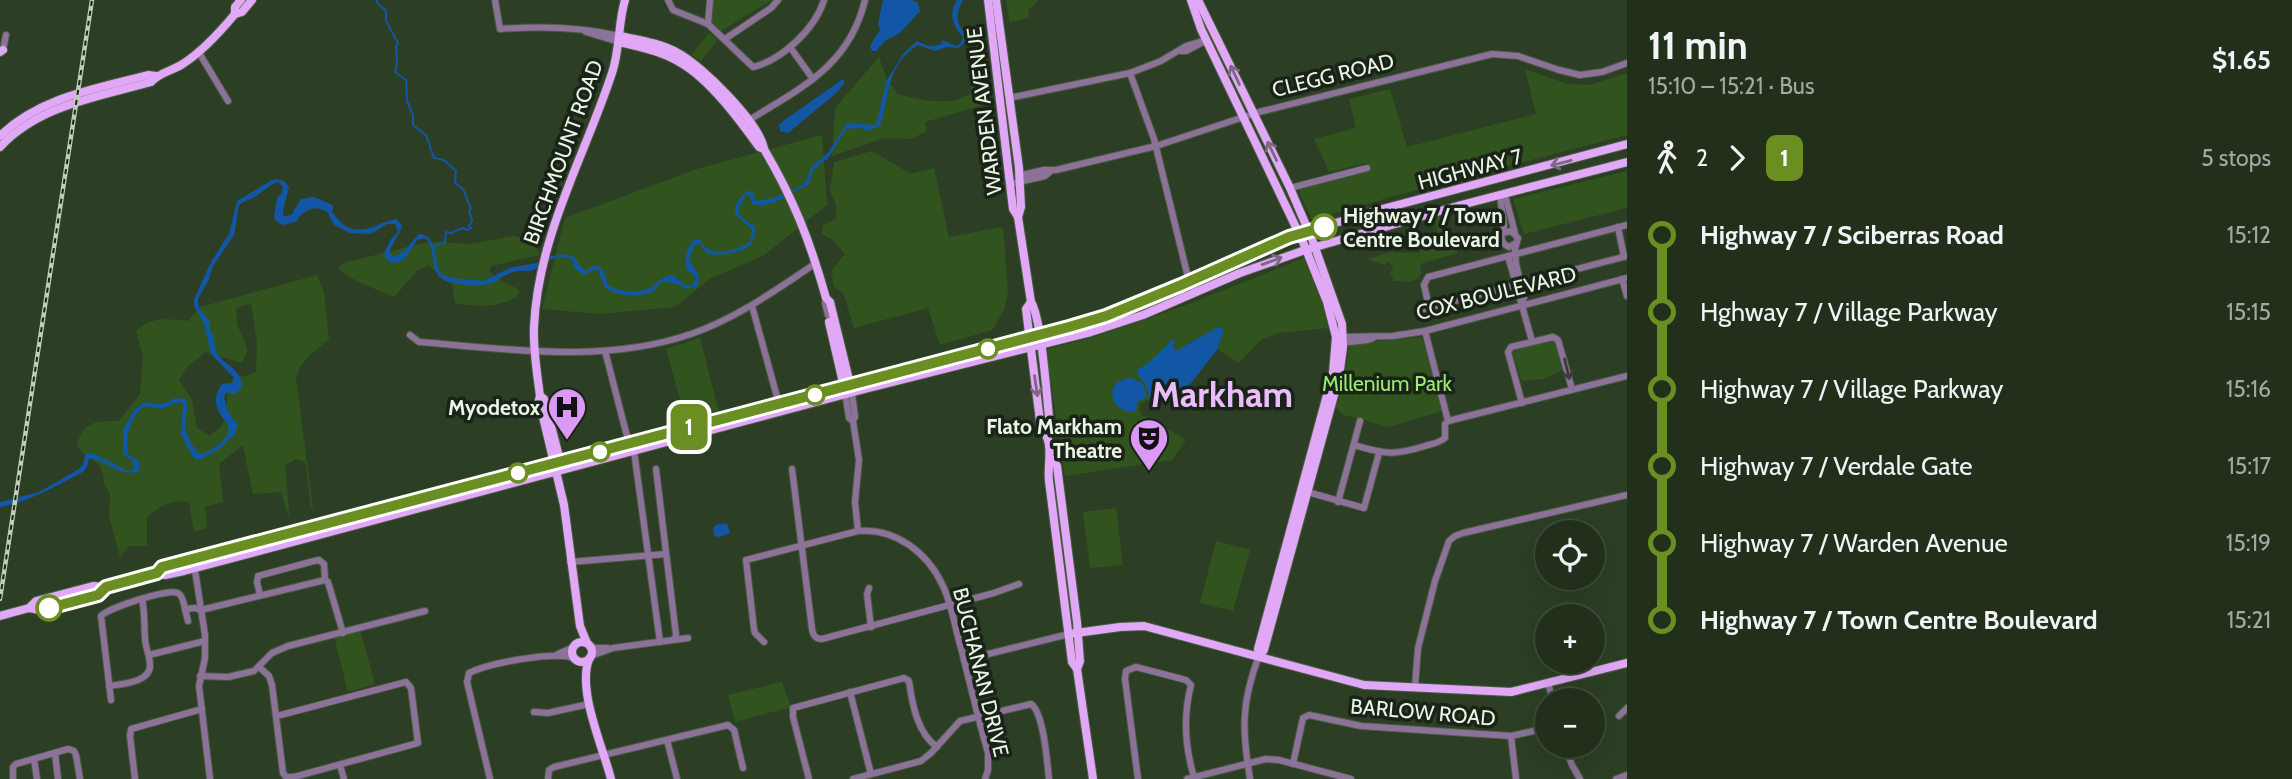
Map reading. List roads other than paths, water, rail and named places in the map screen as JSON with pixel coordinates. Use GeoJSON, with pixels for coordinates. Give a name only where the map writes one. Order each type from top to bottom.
{"type":"FeatureCollection","features":[{"type":"Feature","properties":{"kind":"main road"},"geometry":{"type":"LineString","coordinates":[[236,14],[235,7],[241,0]]}},
{"type":"Feature","properties":{"kind":"main road"},"geometry":{"type":"LineString","coordinates":[[0,147],[21,128],[47,113],[151,82],[156,76],[181,65],[252,0]]}},
{"type":"Feature","properties":{"kind":"main road","name":"WARDEN AVENUE"},"geometry":{"type":"LineString","coordinates":[[988,0],[1014,180],[1021,207],[1018,216],[1031,302],[1035,308],[1041,346],[1050,427],[1046,433]]}},
{"type":"Feature","properties":{"kind":"main road","name":"WARDEN AVENUE"},"geometry":{"type":"LineString","coordinates":[[996,0],[1009,98],[1014,180]]}},
{"type":"Feature","properties":{"kind":"main road"},"geometry":{"type":"LineString","coordinates":[[1191,0],[1198,5],[1244,118],[1305,250],[1339,340]]}},
{"type":"Feature","properties":{"kind":"main road","name":"BIRCHMOUNT ROAD"},"geometry":{"type":"LineString","coordinates":[[580,626],[558,467],[538,400],[540,396],[534,351],[536,305],[551,234],[614,69],[624,1]]}},
{"type":"Feature","properties":{"kind":"main road"},"geometry":{"type":"LineString","coordinates":[[1211,38],[1255,114],[1309,231],[1336,302],[1339,340],[1304,492],[1264,650],[1259,656]]}},
{"type":"Feature","properties":{"kind":"main road"},"geometry":{"type":"LineString","coordinates":[[619,39],[681,63],[745,123],[759,146],[764,149],[792,199],[816,262],[826,298],[830,302],[848,390]]}},
{"type":"Feature","properties":{"kind":"main road"},"geometry":{"type":"LineString","coordinates":[[0,136],[30,113],[59,99],[148,75],[156,76]]}},
{"type":"Feature","properties":{"kind":"main road","name":"HIGHWAY 7"},"geometry":{"type":"LineString","coordinates":[[0,616],[29,608],[40,610],[98,595],[106,587],[157,573],[165,575],[194,563],[848,390],[1106,316],[1191,282],[1254,251],[1298,234],[1627,144]]}},
{"type":"Feature","properties":{"kind":"main road","name":"HIGHWAY 7"},"geometry":{"type":"LineString","coordinates":[[632,447],[779,404],[1041,346],[1143,315],[1305,250],[1627,162]]}},
{"type":"Feature","properties":{"kind":"main road","name":"WARDEN AVENUE"},"geometry":{"type":"LineString","coordinates":[[1031,302],[1026,309],[1029,337],[1041,429],[1046,433],[1050,458],[1047,466],[1049,481],[1073,633],[1080,661],[1077,669],[1093,779]]}},
{"type":"Feature","properties":{"kind":"main road"},"geometry":{"type":"LineString","coordinates":[[828,315],[848,390]]}},
{"type":"Feature","properties":{"kind":"main road"},"geometry":{"type":"LineString","coordinates":[[580,626],[592,650],[586,677],[589,704],[611,779]]}},
{"type":"Feature","properties":{"kind":"main road"},"geometry":{"type":"LineString","coordinates":[[580,626],[573,652],[586,677]]}},
{"type":"Feature","properties":{"kind":"main road"},"geometry":{"type":"LineString","coordinates":[[1073,633],[1144,626],[1364,685],[1511,692],[1627,663]]}},
{"type":"Feature","properties":{"kind":"main road"},"geometry":{"type":"LineString","coordinates":[[575,645],[588,644]]}},
{"type":"Feature","properties":{"kind":"main road"},"geometry":{"type":"LineString","coordinates":[[576,659],[590,658]]}},
{"type":"Feature","properties":{"kind":"street"},"geometry":{"type":"LineString","coordinates":[[495,0],[500,29],[549,27],[619,39]]}},
{"type":"Feature","properties":{"kind":"street"},"geometry":{"type":"LineString","coordinates":[[668,0],[673,10],[708,24],[752,67],[790,47],[813,22],[824,0]]}},
{"type":"Feature","properties":{"kind":"street"},"geometry":{"type":"LineString","coordinates":[[708,24],[710,0]]}},
{"type":"Feature","properties":{"kind":"street"},"geometry":{"type":"LineString","coordinates":[[725,39],[771,8],[778,0]]}},
{"type":"Feature","properties":{"kind":"street"},"geometry":{"type":"LineString","coordinates":[[745,123],[825,71],[847,45],[858,24],[865,0]]}},
{"type":"Feature","properties":{"kind":"street"},"geometry":{"type":"LineString","coordinates":[[2,51],[6,34]]}},
{"type":"Feature","properties":{"kind":"street"},"geometry":{"type":"LineString","coordinates":[[1009,98],[1130,74],[1198,41],[1211,38]]}},
{"type":"Feature","properties":{"kind":"street"},"geometry":{"type":"LineString","coordinates":[[790,47],[813,79]]}},
{"type":"Feature","properties":{"kind":"street"},"geometry":{"type":"LineString","coordinates":[[198,51],[228,102]]}},
{"type":"Feature","properties":{"kind":"street","name":"CLEGG ROAD"},"geometry":{"type":"LineString","coordinates":[[1014,180],[1045,176],[1050,172],[1156,146],[1255,114],[1492,54],[1518,56],[1580,75],[1602,72],[1627,63]]}},
{"type":"Feature","properties":{"kind":"street"},"geometry":{"type":"LineString","coordinates":[[1130,74],[1156,146],[1191,282],[1196,292]]}},
{"type":"Feature","properties":{"kind":"street"},"geometry":{"type":"LineString","coordinates":[[1290,188],[1367,168]]}},
{"type":"Feature","properties":{"kind":"street"},"geometry":{"type":"LineString","coordinates":[[1501,195],[1506,199],[1508,220],[1518,238],[1512,256]]}},
{"type":"Feature","properties":{"kind":"street"},"geometry":{"type":"LineString","coordinates":[[1508,220],[1501,238],[1512,256],[1524,297],[1523,304],[1532,341]]}},
{"type":"Feature","properties":{"kind":"street"},"geometry":{"type":"LineString","coordinates":[[1429,307],[1424,285],[1428,277],[1627,225]]}},
{"type":"Feature","properties":{"kind":"street"},"geometry":{"type":"LineString","coordinates":[[1420,310],[1625,256],[1618,228]]}},
{"type":"Feature","properties":{"kind":"street"},"geometry":{"type":"LineString","coordinates":[[1503,233],[1509,230],[1515,233]]}},
{"type":"Feature","properties":{"kind":"street"},"geometry":{"type":"LineString","coordinates":[[1504,244],[1509,247],[1517,243]]}},
{"type":"Feature","properties":{"kind":"street"},"geometry":{"type":"LineString","coordinates":[[410,335],[419,342],[534,351],[606,351],[650,345],[692,334],[752,306],[816,262]]}},
{"type":"Feature","properties":{"kind":"street"},"geometry":{"type":"LineString","coordinates":[[1625,278],[1627,296]]}},
{"type":"Feature","properties":{"kind":"street","name":"COX BOULEVARD"},"geometry":{"type":"LineString","coordinates":[[1339,340],[1424,331],[1625,278]]}},
{"type":"Feature","properties":{"kind":"street"},"geometry":{"type":"LineString","coordinates":[[826,298],[828,315]]}},
{"type":"Feature","properties":{"kind":"street"},"geometry":{"type":"LineString","coordinates":[[752,306],[779,404]]}},
{"type":"Feature","properties":{"kind":"street"},"geometry":{"type":"LineString","coordinates":[[1354,445],[1379,453],[1394,454],[1440,442],[1445,438],[1448,421],[1424,331]]}},
{"type":"Feature","properties":{"kind":"street"},"geometry":{"type":"LineString","coordinates":[[1521,403],[1508,352],[1510,347],[1553,337],[1558,340],[1572,389]]}},
{"type":"Feature","properties":{"kind":"street"},"geometry":{"type":"LineString","coordinates":[[606,351],[632,447],[660,642]]}},
{"type":"Feature","properties":{"kind":"street"},"geometry":{"type":"LineString","coordinates":[[1448,421],[1627,376]]}},
{"type":"Feature","properties":{"kind":"street"},"geometry":{"type":"LineString","coordinates":[[848,390],[849,418],[853,421],[859,460],[855,502],[858,531]]}},
{"type":"Feature","properties":{"kind":"street"},"geometry":{"type":"LineString","coordinates":[[1338,502],[1360,421]]}},
{"type":"Feature","properties":{"kind":"street"},"geometry":{"type":"LineString","coordinates":[[1304,492],[1364,508],[1379,453]]}},
{"type":"Feature","properties":{"kind":"street"},"geometry":{"type":"LineString","coordinates":[[656,469],[676,635],[674,640]]}},
{"type":"Feature","properties":{"kind":"street"},"geometry":{"type":"LineString","coordinates":[[792,469],[814,636],[822,639],[1018,584]]}},
{"type":"Feature","properties":{"kind":"street"},"geometry":{"type":"LineString","coordinates":[[1415,687],[1418,648],[1435,581],[1451,538],[1462,533],[1627,495]]}},
{"type":"Feature","properties":{"kind":"street","name":"BUCHANAN DRIVE"},"geometry":{"type":"LineString","coordinates":[[764,642],[755,633],[746,560],[802,544],[868,530],[888,534],[912,547],[932,567],[944,588],[989,759],[985,779]]}},
{"type":"Feature","properties":{"kind":"street"},"geometry":{"type":"LineString","coordinates":[[570,562],[666,554]]}},
{"type":"Feature","properties":{"kind":"street"},"geometry":{"type":"LineString","coordinates":[[260,595],[258,576],[319,560],[324,564],[343,633]]}},
{"type":"Feature","properties":{"kind":"street"},"geometry":{"type":"LineString","coordinates":[[194,563],[205,641],[205,658],[199,686],[210,779]]}},
{"type":"Feature","properties":{"kind":"street"},"geometry":{"type":"LineString","coordinates":[[185,609],[201,610],[326,579]]}},
{"type":"Feature","properties":{"kind":"street"},"geometry":{"type":"LineString","coordinates":[[869,588],[867,594],[871,626]]}},
{"type":"Feature","properties":{"kind":"street"},"geometry":{"type":"LineString","coordinates":[[111,700],[101,616],[107,610],[168,592],[177,592],[188,621]]}},
{"type":"Feature","properties":{"kind":"street"},"geometry":{"type":"LineString","coordinates":[[109,686],[146,676],[151,667],[145,641],[142,599]]}},
{"type":"Feature","properties":{"kind":"street"},"geometry":{"type":"LineString","coordinates":[[200,676],[228,677],[254,671],[277,650],[425,611]]}},
{"type":"Feature","properties":{"kind":"street"},"geometry":{"type":"LineString","coordinates":[[964,660],[1073,633]]}},
{"type":"Feature","properties":{"kind":"street"},"geometry":{"type":"LineString","coordinates":[[588,644],[595,648],[613,648],[688,638]]}},
{"type":"Feature","properties":{"kind":"street"},"geometry":{"type":"LineString","coordinates":[[149,655],[205,641]]}},
{"type":"Feature","properties":{"kind":"street"},"geometry":{"type":"LineString","coordinates":[[556,655],[575,645]]}},
{"type":"Feature","properties":{"kind":"street"},"geometry":{"type":"LineString","coordinates":[[590,658],[613,648]]}},
{"type":"Feature","properties":{"kind":"street"},"geometry":{"type":"LineString","coordinates":[[490,779],[467,678],[474,671],[523,659],[556,655],[576,659]]}},
{"type":"Feature","properties":{"kind":"street"},"geometry":{"type":"LineString","coordinates":[[1250,779],[1244,735],[1244,709],[1259,656]]}},
{"type":"Feature","properties":{"kind":"street"},"geometry":{"type":"LineString","coordinates":[[259,667],[271,681],[283,773],[286,777],[294,778],[418,743],[411,688],[408,683],[400,682],[277,716]]}},
{"type":"Feature","properties":{"kind":"street"},"geometry":{"type":"LineString","coordinates":[[1138,779],[1125,679],[1126,671],[1136,667],[1186,680],[1191,685],[1186,723],[1191,778],[1266,759],[1351,779]]}},
{"type":"Feature","properties":{"kind":"street"},"geometry":{"type":"LineString","coordinates":[[809,779],[793,708],[904,678],[908,679],[922,730],[937,747]]}},
{"type":"Feature","properties":{"kind":"street"},"geometry":{"type":"LineString","coordinates":[[1548,683],[1549,688]]}},
{"type":"Feature","properties":{"kind":"street"},"geometry":{"type":"LineString","coordinates":[[850,692],[871,774]]}},
{"type":"Feature","properties":{"kind":"street"},"geometry":{"type":"LineString","coordinates":[[534,712],[548,713],[589,704]]}},
{"type":"Feature","properties":{"kind":"street"},"geometry":{"type":"LineString","coordinates":[[853,779],[920,761],[937,747],[960,721],[1026,704],[1034,705],[1044,742],[1049,779]]}},
{"type":"Feature","properties":{"kind":"street"},"geometry":{"type":"LineString","coordinates":[[1619,716],[1627,708]]}},
{"type":"Feature","properties":{"kind":"street"},"geometry":{"type":"LineString","coordinates":[[135,779],[131,729],[202,709]]}},
{"type":"Feature","properties":{"kind":"street","name":"BARLOW ROAD"},"geometry":{"type":"LineString","coordinates":[[1293,764],[1303,718],[1309,715],[1362,726],[1511,736],[1535,731]]}},
{"type":"Feature","properties":{"kind":"street"},"geometry":{"type":"LineString","coordinates":[[548,779],[549,770],[554,767],[720,726],[732,726],[743,768]]}},
{"type":"Feature","properties":{"kind":"street"},"geometry":{"type":"LineString","coordinates":[[1511,736],[1516,779]]}},
{"type":"Feature","properties":{"kind":"street"},"geometry":{"type":"LineString","coordinates":[[667,740],[677,779]]}},
{"type":"Feature","properties":{"kind":"street"},"geometry":{"type":"LineString","coordinates":[[13,779],[13,767],[16,764],[68,749],[76,755],[80,779]]}},
{"type":"Feature","properties":{"kind":"street"},"geometry":{"type":"LineString","coordinates":[[55,753],[58,779]]}},
{"type":"Feature","properties":{"kind":"street"},"geometry":{"type":"LineString","coordinates":[[1569,758],[1580,779]]}},
{"type":"Feature","properties":{"kind":"street"},"geometry":{"type":"LineString","coordinates":[[34,759],[37,779]]}},
{"type":"Feature","properties":{"kind":"street"},"geometry":{"type":"LineString","coordinates":[[340,765],[344,779]]}},
{"type":"Feature","properties":{"kind":"street"},"geometry":{"type":"LineString","coordinates":[[1314,779],[1317,770]]}},
{"type":"Feature","properties":{"kind":"street"},"geometry":{"type":"LineString","coordinates":[[1616,779],[1627,775]]}},
{"type":"Feature","properties":{"kind":"water"},"geometry":{"type":"Polygon","coordinates":[[[883,0],[912,0],[918,3],[920,11],[900,33],[885,41],[876,51],[872,51],[870,46],[880,30],[878,24],[883,0]]]}},
{"type":"Feature","properties":{"kind":"water"},"geometry":{"type":"Polygon","coordinates":[[[957,0],[963,0],[958,17],[959,25],[965,33],[969,32],[966,41],[959,48],[946,47],[935,51],[918,45],[907,53],[894,71],[880,126],[868,131],[861,128],[846,129],[829,157],[813,170],[809,184],[767,204],[752,204],[750,195],[745,196],[738,211],[742,218],[756,227],[752,244],[737,252],[719,255],[708,254],[700,244],[695,245],[690,259],[699,276],[698,286],[686,289],[663,281],[653,291],[645,294],[616,293],[605,288],[598,270],[584,275],[575,269],[572,259],[565,257],[550,260],[533,270],[513,272],[488,284],[454,283],[439,276],[431,248],[425,238],[417,240],[400,262],[392,263],[386,259],[384,253],[398,232],[395,224],[387,224],[371,234],[350,233],[334,225],[327,211],[319,208],[306,211],[292,222],[280,221],[278,207],[283,187],[278,182],[239,205],[234,235],[213,266],[198,299],[199,308],[210,322],[216,352],[241,378],[238,386],[233,389],[226,388],[224,398],[230,417],[238,426],[230,438],[221,448],[197,460],[181,435],[183,403],[175,403],[162,409],[145,406],[132,422],[127,442],[129,455],[139,461],[140,468],[137,472],[124,472],[89,458],[83,472],[33,497],[0,507],[0,502],[39,492],[79,469],[86,453],[94,454],[128,471],[133,470],[133,462],[123,454],[123,429],[135,409],[145,402],[160,404],[175,398],[185,399],[186,432],[190,442],[200,454],[221,443],[233,423],[225,421],[217,397],[221,385],[233,384],[236,380],[211,354],[204,324],[194,306],[194,299],[212,260],[229,234],[237,201],[270,181],[284,181],[289,187],[282,214],[285,218],[306,206],[321,203],[347,227],[354,229],[366,229],[396,219],[402,227],[389,252],[393,257],[403,252],[419,234],[425,235],[432,243],[440,273],[451,278],[483,281],[510,268],[563,254],[575,257],[586,271],[593,266],[599,266],[608,285],[624,291],[648,289],[664,277],[673,275],[685,285],[692,285],[696,277],[687,270],[686,258],[694,240],[700,240],[707,248],[718,252],[736,249],[750,242],[752,230],[735,214],[737,203],[744,194],[750,190],[755,201],[792,191],[806,181],[812,166],[828,153],[847,123],[876,125],[886,82],[903,54],[917,41],[928,46],[940,45],[943,40],[956,46],[961,43],[963,37],[954,25],[952,15],[957,0]]]}},
{"type":"Feature","properties":{"kind":"water"},"geometry":{"type":"Polygon","coordinates":[[[843,79],[845,83],[835,94],[788,133],[780,131],[779,125],[783,121],[843,79]]]}},
{"type":"Feature","properties":{"kind":"water"},"geometry":{"type":"Polygon","coordinates":[[[1216,328],[1224,330],[1217,350],[1177,401],[1174,402],[1176,398],[1173,394],[1169,397],[1172,402],[1157,404],[1149,398],[1147,388],[1137,370],[1172,340],[1175,340],[1173,349],[1178,350],[1216,328]]]}},
{"type":"Feature","properties":{"kind":"water"},"geometry":{"type":"Polygon","coordinates":[[[1130,377],[1143,384],[1147,397],[1137,402],[1136,411],[1126,412],[1114,403],[1112,393],[1116,383],[1130,377]]]}},
{"type":"Feature","properties":{"kind":"water"},"geometry":{"type":"Polygon","coordinates":[[[727,523],[730,533],[714,536],[713,528],[716,525],[727,523]]]}},
{"type":"Feature","properties":{"kind":"waterway"},"geometry":{"type":"LineString","coordinates":[[377,0],[386,11],[386,21],[398,43],[395,72],[406,80],[407,101],[413,115],[413,125],[426,135],[434,158],[444,160],[456,171],[455,183],[463,189],[471,209],[471,228],[446,232],[445,242],[432,248]]}},
{"type":"Feature","properties":{"kind":"waterway"},"geometry":{"type":"LineString","coordinates":[[281,199],[278,217],[283,221],[294,218],[303,203],[313,201],[329,208]]}},
{"type":"Feature","properties":{"kind":"waterway"},"geometry":{"type":"LineString","coordinates":[[231,433],[233,425],[221,408],[220,398],[224,388],[234,390],[238,385],[237,381]]}},
{"type":"Feature","properties":{"kind":"railway"},"geometry":{"type":"LineString","coordinates":[[0,599],[92,0]]}},
{"type":"Feature","properties":{"kind":"place","name":"Highway 7 / Town Centre Boulevard"},"geometry":{"type":"Point","coordinates":[1324,227]}},
{"type":"Feature","properties":{"kind":"place","name":"Myodetox"},"geometry":{"type":"Point","coordinates":[567,441]}},
{"type":"Feature","properties":{"kind":"place","name":"Flato Markham Theatre"},"geometry":{"type":"Point","coordinates":[1149,472]}},
{"type":"Feature","properties":{"kind":"district","name":"Markham"},"geometry":{"type":"Point","coordinates":[1222,394]}},
{"type":"Feature","properties":{"kind":"park label","name":"Millenium Park"},"geometry":{"type":"Point","coordinates":[1387,383]}}]}
